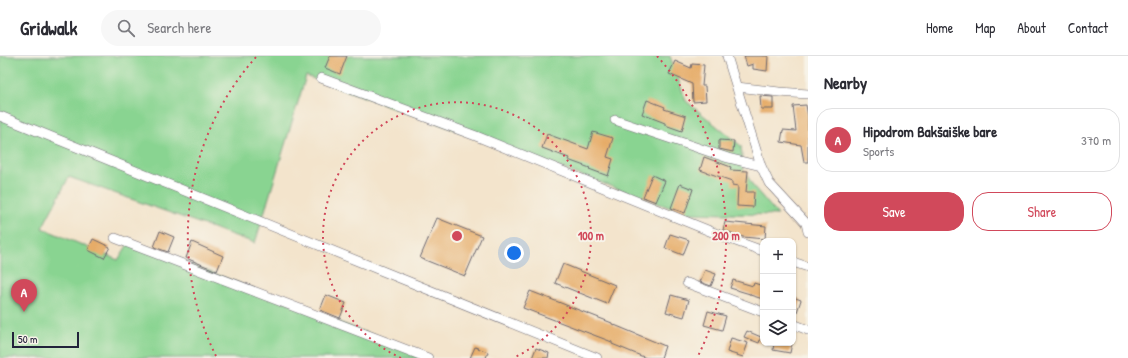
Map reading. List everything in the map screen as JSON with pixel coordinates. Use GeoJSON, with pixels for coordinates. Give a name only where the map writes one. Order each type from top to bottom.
{"type":"FeatureCollection","features":[{"type":"Feature","properties":{"kind":"street"},"geometry":{"type":"LineString","coordinates":[[727,56],[738,87],[761,166],[769,183],[806,223],[808,232]]}},
{"type":"Feature","properties":{"kind":"street"},"geometry":{"type":"LineString","coordinates":[[321,78],[476,136],[722,236],[760,250]]}},
{"type":"Feature","properties":{"kind":"street"},"geometry":{"type":"LineString","coordinates":[[738,87],[808,94]]}},
{"type":"Feature","properties":{"kind":"street"},"geometry":{"type":"LineString","coordinates":[[0,116],[597,358]]}},
{"type":"Feature","properties":{"kind":"street"},"geometry":{"type":"LineString","coordinates":[[615,120],[728,158],[761,166]]}},
{"type":"Feature","properties":{"kind":"street"},"geometry":{"type":"LineString","coordinates":[[115,238],[428,358]]}},
{"type":"Feature","properties":{"kind":"street"},"geometry":{"type":"LineString","coordinates":[[796,263],[808,267]]}},
{"type":"Feature","properties":{"kind":"street"},"geometry":{"type":"LineString","coordinates":[[687,283],[760,311]]}},
{"type":"Feature","properties":{"kind":"street"},"geometry":{"type":"LineString","coordinates":[[796,325],[808,330]]}},
{"type":"Feature","properties":{"kind":"green space"},"geometry":{"type":"Polygon","coordinates":[[[0,56],[670,56],[686,101],[741,146],[743,168],[753,186],[778,215],[685,213],[306,76],[255,243],[69,177],[42,228],[118,260],[130,241],[431,358],[0,358],[0,56]]]}},
{"type":"Feature","properties":{"kind":"building"},"geometry":{"type":"Polygon","coordinates":[[[330,56],[347,56],[340,74],[325,68],[330,56]]]}},
{"type":"Feature","properties":{"kind":"building"},"geometry":{"type":"Polygon","coordinates":[[[744,56],[768,56],[767,71],[753,69],[753,64],[747,66],[744,56]]]}},
{"type":"Feature","properties":{"kind":"building"},"geometry":{"type":"Polygon","coordinates":[[[675,61],[691,68],[692,64],[704,65],[702,86],[705,86],[706,101],[693,102],[692,84],[669,74],[675,61]]]}},
{"type":"Feature","properties":{"kind":"building"},"geometry":{"type":"Polygon","coordinates":[[[760,96],[773,97],[773,109],[761,109],[760,96]]]}},
{"type":"Feature","properties":{"kind":"building"},"geometry":{"type":"Polygon","coordinates":[[[647,100],[665,107],[664,109],[686,116],[682,131],[642,114],[647,100]]]}},
{"type":"Feature","properties":{"kind":"building"},"geometry":{"type":"Polygon","coordinates":[[[806,105],[808,117],[808,162],[804,162],[801,145],[781,142],[783,130],[796,131],[793,106],[806,105]]]}},
{"type":"Feature","properties":{"kind":"building"},"geometry":{"type":"Polygon","coordinates":[[[593,132],[613,138],[607,157],[613,159],[608,176],[568,160],[569,158],[542,148],[547,134],[588,149],[593,132]]]}},
{"type":"Feature","properties":{"kind":"building"},"geometry":{"type":"Polygon","coordinates":[[[719,140],[734,141],[733,152],[719,149],[719,140]]]}},
{"type":"Feature","properties":{"kind":"building"},"geometry":{"type":"Polygon","coordinates":[[[704,157],[731,167],[730,170],[748,171],[746,192],[754,192],[753,207],[737,206],[738,186],[732,185],[732,181],[700,170],[704,157]]]}},
{"type":"Feature","properties":{"kind":"building"},"geometry":{"type":"Polygon","coordinates":[[[652,175],[665,181],[656,202],[643,197],[652,175]]]}},
{"type":"Feature","properties":{"kind":"building"},"geometry":{"type":"Polygon","coordinates":[[[680,184],[693,189],[685,213],[671,208],[680,184]]]}},
{"type":"Feature","properties":{"kind":"building"},"geometry":{"type":"Polygon","coordinates":[[[437,218],[482,236],[465,276],[420,258],[437,218]]]}},
{"type":"Feature","properties":{"kind":"building"},"geometry":{"type":"Polygon","coordinates":[[[725,222],[766,226],[765,238],[760,239],[743,237],[723,230],[725,222]]]}},
{"type":"Feature","properties":{"kind":"building"},"geometry":{"type":"Polygon","coordinates":[[[160,231],[174,237],[168,252],[154,247],[160,231]]]}},
{"type":"Feature","properties":{"kind":"building"},"geometry":{"type":"Polygon","coordinates":[[[670,234],[689,240],[683,255],[665,248],[670,234]]]}},
{"type":"Feature","properties":{"kind":"building"},"geometry":{"type":"Polygon","coordinates":[[[93,239],[110,247],[104,258],[88,250],[93,239]]]}},
{"type":"Feature","properties":{"kind":"building"},"geometry":{"type":"Polygon","coordinates":[[[192,242],[223,256],[217,271],[186,258],[192,242]]]}},
{"type":"Feature","properties":{"kind":"building"},"geometry":{"type":"Polygon","coordinates":[[[563,264],[615,285],[607,304],[555,283],[563,264]]]}},
{"type":"Feature","properties":{"kind":"building"},"geometry":{"type":"Polygon","coordinates":[[[705,270],[716,274],[711,286],[700,282],[705,270]]]}},
{"type":"Feature","properties":{"kind":"building"},"geometry":{"type":"Polygon","coordinates":[[[733,280],[753,286],[754,283],[760,285],[760,298],[750,294],[730,288],[733,280]]]}},
{"type":"Feature","properties":{"kind":"building"},"geometry":{"type":"Polygon","coordinates":[[[530,291],[612,323],[665,346],[661,358],[646,358],[612,344],[612,342],[523,308],[530,291]]]}},
{"type":"Feature","properties":{"kind":"building"},"geometry":{"type":"Polygon","coordinates":[[[326,295],[346,303],[340,318],[320,310],[326,295]]]}},
{"type":"Feature","properties":{"kind":"building"},"geometry":{"type":"Polygon","coordinates":[[[671,295],[689,300],[684,317],[666,312],[671,295]]]}},
{"type":"Feature","properties":{"kind":"building"},"geometry":{"type":"Polygon","coordinates":[[[796,298],[801,300],[796,315],[796,298]]]}},
{"type":"Feature","properties":{"kind":"building"},"geometry":{"type":"Polygon","coordinates":[[[708,311],[726,316],[722,330],[704,325],[708,311]]]}},
{"type":"Feature","properties":{"kind":"building"},"geometry":{"type":"Polygon","coordinates":[[[747,331],[760,337],[760,340],[759,343],[744,337],[747,331]]]}},
{"type":"Feature","properties":{"kind":"building"},"geometry":{"type":"Polygon","coordinates":[[[731,338],[748,343],[743,357],[727,352],[731,338]]]}},
{"type":"Feature","properties":{"kind":"building"},"geometry":{"type":"Polygon","coordinates":[[[774,346],[791,346],[790,353],[773,350],[774,346]]]}},
{"type":"Feature","properties":{"kind":"building"},"geometry":{"type":"Polygon","coordinates":[[[475,347],[488,352],[486,358],[470,358],[475,347]]]}},
{"type":"Feature","properties":{"kind":"building"},"geometry":{"type":"Polygon","coordinates":[[[536,348],[549,353],[548,358],[532,358],[536,348]]]}},
{"type":"Feature","properties":{"kind":"place","name":"Hipodrom Bakšaiške bare"},"geometry":{"type":"Point","coordinates":[24,312]}}]}
